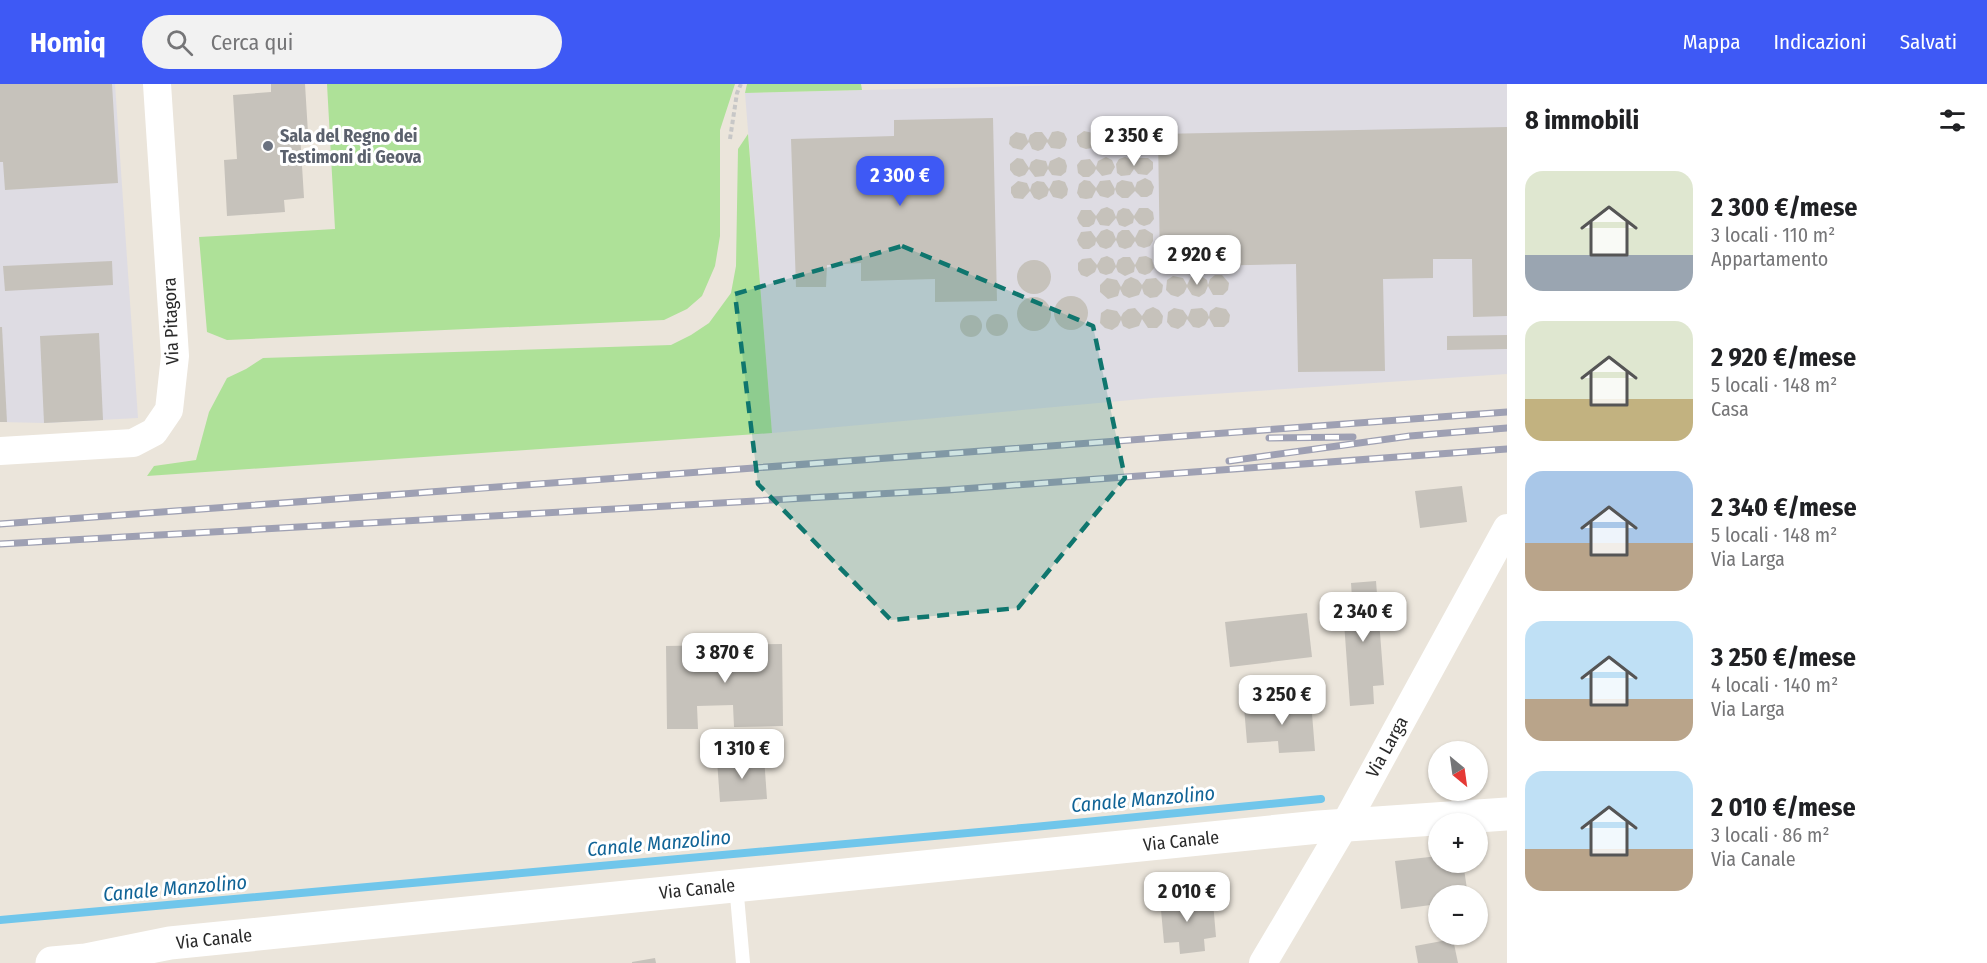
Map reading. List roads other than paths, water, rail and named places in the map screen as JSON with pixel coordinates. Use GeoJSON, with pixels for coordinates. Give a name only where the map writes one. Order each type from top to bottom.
{"type":"FeatureCollection","features":[{"type":"Feature","properties":{"kind":"street","name":"Via Pitagora"},"geometry":{"type":"LineString","coordinates":[[0,451],[133,443],[154,432],[169,410],[175,356],[157,84]]}},
{"type":"Feature","properties":{"kind":"street","name":"Via Larga"},"geometry":{"type":"LineString","coordinates":[[1263,963],[1344,826],[1507,528]]}},
{"type":"Feature","properties":{"kind":"street","name":"Via Canale"},"geometry":{"type":"LineString","coordinates":[[52,963],[86,960],[170,943],[736,885],[1344,826],[1507,814]]}},
{"type":"Feature","properties":{"kind":"lane"},"geometry":{"type":"LineString","coordinates":[[736,885],[743,963]]}},
{"type":"Feature","properties":{"kind":"waterway","name":"Canale Manzolino"},"geometry":{"type":"LineString","coordinates":[[0,920],[1321,799]]}},
{"type":"Feature","properties":{"kind":"railway"},"geometry":{"type":"LineString","coordinates":[[0,524],[1507,412]]}},
{"type":"Feature","properties":{"kind":"railway"},"geometry":{"type":"LineString","coordinates":[[1229,461],[1410,436],[1507,428]]}},
{"type":"Feature","properties":{"kind":"railway"},"geometry":{"type":"LineString","coordinates":[[1269,438],[1353,437]]}},
{"type":"Feature","properties":{"kind":"railway"},"geometry":{"type":"LineString","coordinates":[[0,544],[948,490],[1507,449]]}},
{"type":"Feature","properties":{"kind":"place","name":"Sala del Regno dei Testimoni di Geova"},"geometry":{"type":"Point","coordinates":[268,146]}}]}
